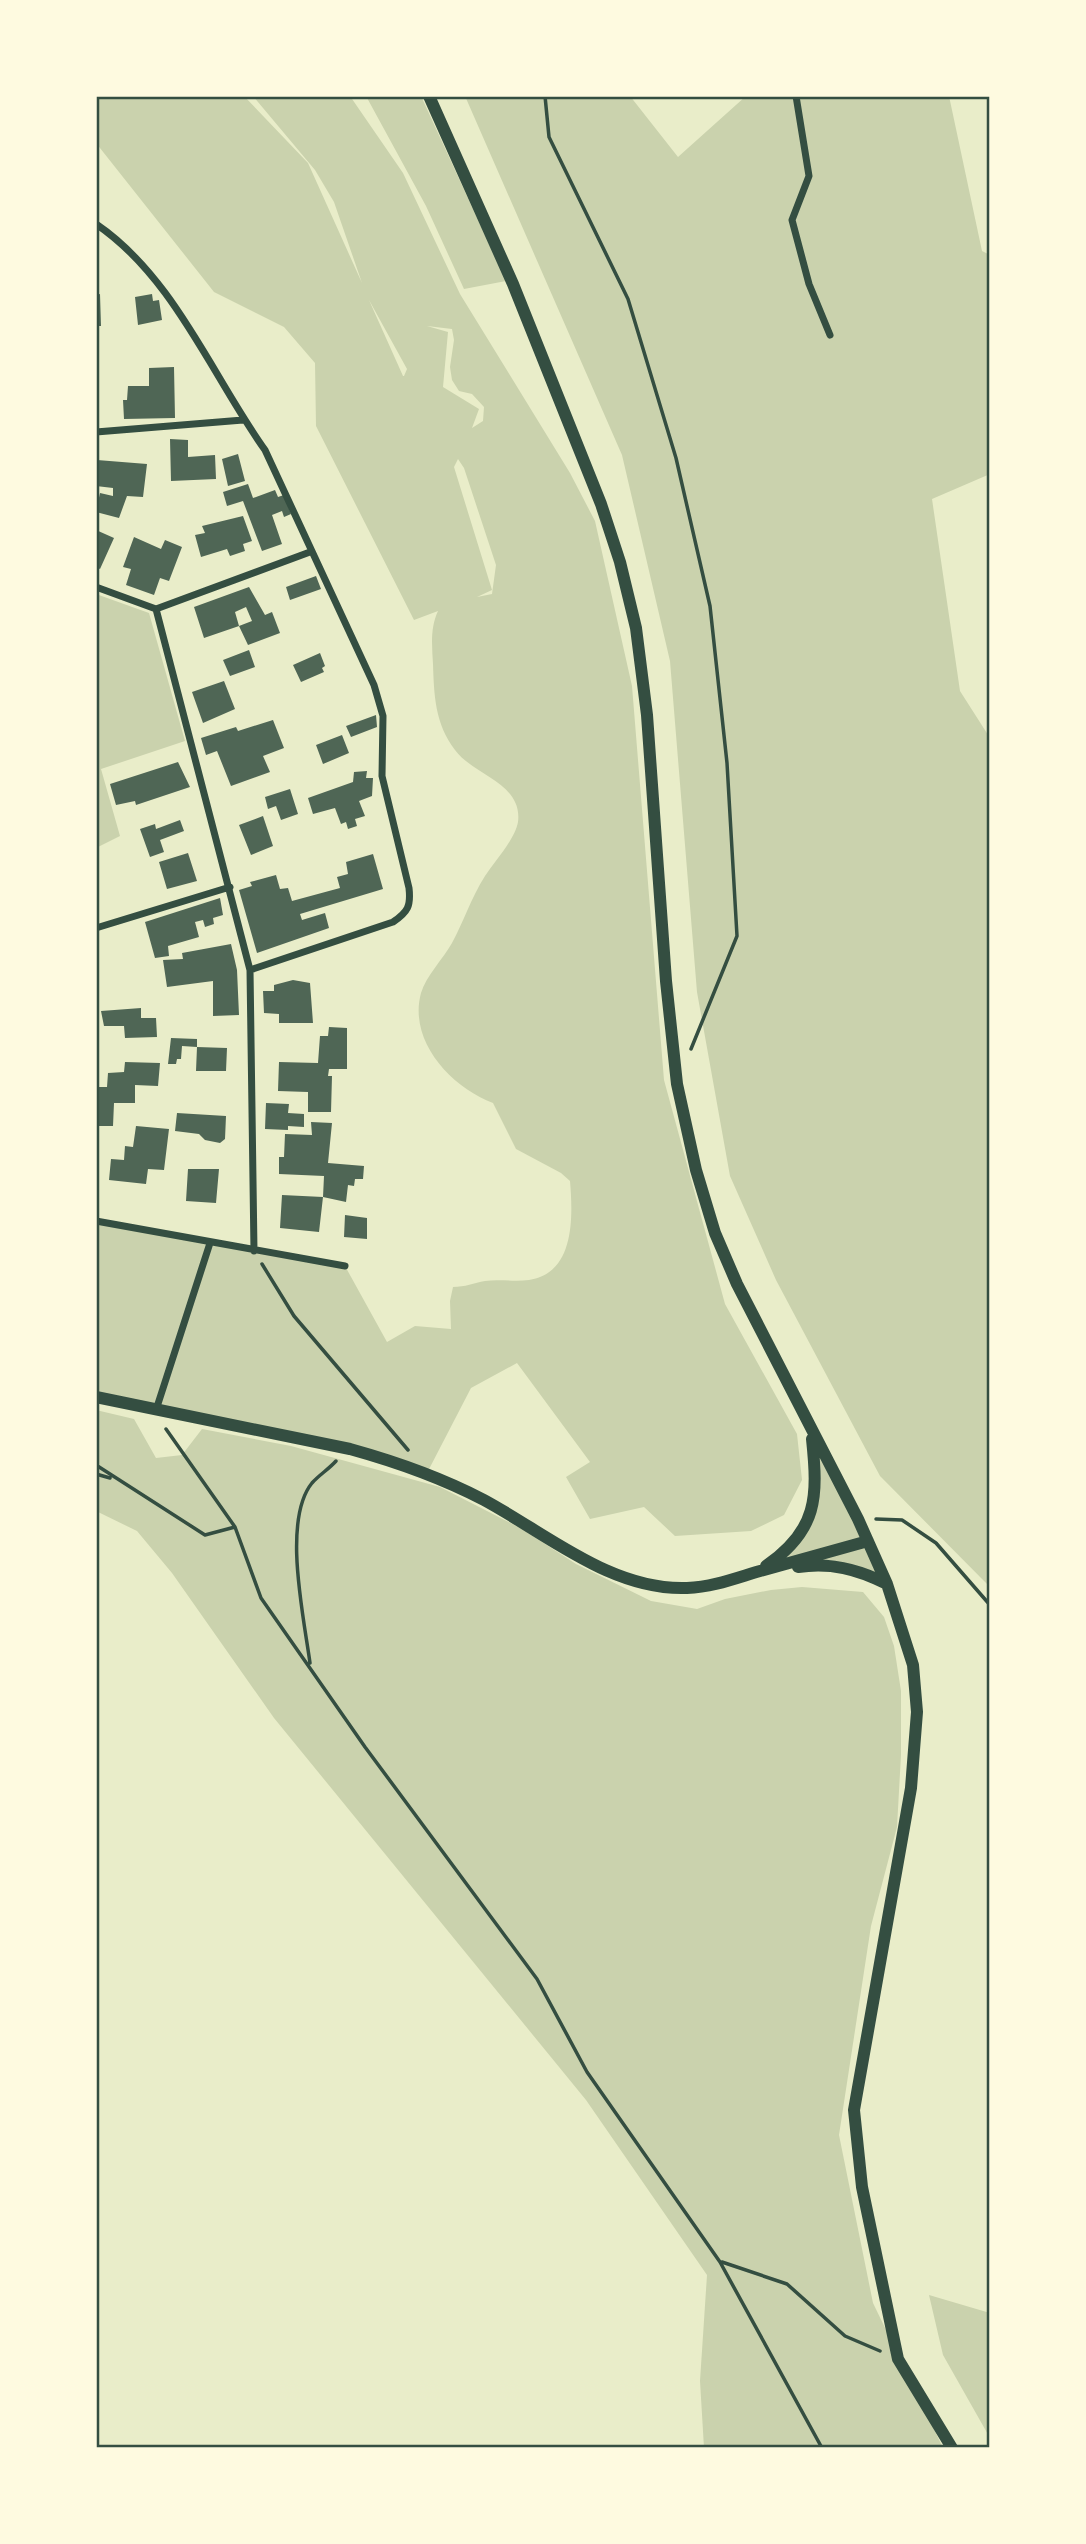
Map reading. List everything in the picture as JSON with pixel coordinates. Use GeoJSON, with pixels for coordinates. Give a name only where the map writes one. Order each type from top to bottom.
{"type":"FeatureCollection","features":[{"type":"Feature","properties":{"kind":"street"},"geometry":{"type":"LineString","coordinates":[[429,96],[518,297],[601,504],[624,576],[636,628],[646,715],[666,981],[677,1084],[696,1170],[715,1233],[737,1284],[858,1519],[887,1584],[913,1665],[917,1712],[911,1788],[854,2110],[862,2187],[898,2359],[952,2448]]}},
{"type":"Feature","properties":{"kind":"street"},"geometry":{"type":"LineString","coordinates":[[796,96],[808,176],[792,220],[809,284],[830,335]]}},
{"type":"Feature","properties":{"kind":"street"},"geometry":{"type":"LineString","coordinates":[[96,224],[112,235],[176,306],[243,420],[265,450],[283,484],[310,552],[331,590],[380,701],[384,738],[382,776],[410,902],[407,913],[393,922],[250,970]]}},
{"type":"Feature","properties":{"kind":"street"},"geometry":{"type":"LineString","coordinates":[[96,432],[243,420]]}},
{"type":"Feature","properties":{"kind":"street"},"geometry":{"type":"LineString","coordinates":[[96,587],[156,609],[310,552]]}},
{"type":"Feature","properties":{"kind":"street"},"geometry":{"type":"LineString","coordinates":[[156,609],[250,970],[254,1251]]}},
{"type":"Feature","properties":{"kind":"street"},"geometry":{"type":"LineString","coordinates":[[96,928],[230,887]]}},
{"type":"Feature","properties":{"kind":"street"},"geometry":{"type":"LineString","coordinates":[[96,1221],[345,1266]]}},
{"type":"Feature","properties":{"kind":"street"},"geometry":{"type":"LineString","coordinates":[[156,1410],[210,1243]]}},
{"type":"Feature","properties":{"kind":"street"},"geometry":{"type":"LineString","coordinates":[[96,1397],[350,1449],[427,1473],[485,1501],[563,1548],[649,1584],[687,1588],[722,1583],[868,1541]]}},
{"type":"Feature","properties":{"kind":"street"},"geometry":{"type":"LineString","coordinates":[[756,1572],[785,1552],[799,1536],[815,1504],[817,1482],[811,1431]]}},
{"type":"Feature","properties":{"kind":"street"},"geometry":{"type":"LineString","coordinates":[[756,1572],[828,1565],[865,1573],[887,1584]]}},
{"type":"Feature","properties":{"kind":"path"},"geometry":{"type":"LineString","coordinates":[[545,96],[548,137],[628,299],[677,458],[710,606],[727,763],[737,936],[677,1084]]}},
{"type":"Feature","properties":{"kind":"path"},"geometry":{"type":"LineString","coordinates":[[254,1251],[295,1316],[427,1473]]}},
{"type":"Feature","properties":{"kind":"path"},"geometry":{"type":"LineString","coordinates":[[156,1410],[174,1443],[235,1527],[261,1598],[365,1747],[537,1979],[587,2072],[720,2262],[822,2448]]}},
{"type":"Feature","properties":{"kind":"path"},"geometry":{"type":"LineString","coordinates":[[310,1665],[298,1573],[297,1522],[311,1485],[350,1449]]}},
{"type":"Feature","properties":{"kind":"path"},"geometry":{"type":"LineString","coordinates":[[96,1465],[205,1535],[235,1527]]}},
{"type":"Feature","properties":{"kind":"path"},"geometry":{"type":"LineString","coordinates":[[96,1474],[116,1480]]}},
{"type":"Feature","properties":{"kind":"path"},"geometry":{"type":"LineString","coordinates":[[858,1519],[902,1520],[936,1544],[990,1605]]}},
{"type":"Feature","properties":{"kind":"path"},"geometry":{"type":"LineString","coordinates":[[720,2262],[787,2284],[845,2336],[898,2359]]}},
{"type":"Feature","properties":{"kind":"green space"},"geometry":{"type":"Polygon","coordinates":[[[96,96],[244,96],[308,163],[362,283],[334,202],[315,170],[253,96],[350,96],[403,173],[460,294],[570,473],[595,521],[632,686],[664,1080],[725,1304],[797,1434],[802,1480],[784,1515],[751,1531],[675,1536],[644,1507],[590,1519],[566,1477],[590,1462],[517,1363],[471,1388],[427,1473],[390,1460],[96,1397],[96,1221],[345,1266],[387,1342],[415,1326],[451,1329],[450,1301],[453,1287],[490,1280],[529,1280],[544,1275],[555,1267],[563,1255],[568,1241],[571,1211],[570,1181],[561,1173],[516,1149],[493,1103],[477,1096],[448,1074],[427,1045],[421,1028],[419,1011],[423,987],[452,943],[480,884],[509,843],[518,822],[513,798],[495,781],[463,759],[443,730],[435,698],[432,651],[433,630],[438,611],[414,620],[316,426],[315,363],[284,327],[214,292],[96,143],[96,96]],[[369,300],[403,376],[404,376],[407,369],[369,300]],[[427,326],[448,332],[443,387],[479,409],[472,428],[483,421],[484,407],[472,394],[459,391],[452,380],[452,329],[427,326]],[[458,459],[454,467],[492,590],[477,597],[492,594],[496,565],[464,468],[458,459]]]}},
{"type":"Feature","properties":{"kind":"green space"},"geometry":{"type":"Polygon","coordinates":[[[366,96],[421,96],[506,281],[464,289],[426,206],[366,96]]]}},
{"type":"Feature","properties":{"kind":"green space"},"geometry":{"type":"Polygon","coordinates":[[[465,96],[630,96],[678,157],[746,96],[949,96],[982,251],[990,255],[990,474],[932,499],[960,691],[990,738],[990,1587],[880,1476],[776,1280],[730,1176],[697,992],[670,661],[622,455],[465,96]]]}},
{"type":"Feature","properties":{"kind":"green space"},"geometry":{"type":"Polygon","coordinates":[[[96,594],[149,613],[185,741],[101,769],[120,836],[96,848],[96,594]]]}},
{"type":"Feature","properties":{"kind":"green space"},"geometry":{"type":"Polygon","coordinates":[[[96,1410],[134,1419],[156,1458],[182,1455],[202,1429],[291,1446],[440,1487],[522,1529],[576,1564],[651,1601],[697,1609],[725,1599],[802,1587],[863,1592],[884,1617],[894,1646],[901,1691],[897,1827],[871,1926],[839,2135],[873,2303],[943,2448],[704,2448],[700,2381],[707,2275],[586,2100],[274,1718],[172,1573],[137,1531],[96,1511],[96,1410]]]}},
{"type":"Feature","properties":{"kind":"green space"},"geometry":{"type":"Polygon","coordinates":[[[811,1431],[887,1584],[808,1565],[756,1572],[808,1519],[811,1431]]]}},
{"type":"Feature","properties":{"kind":"green space"},"geometry":{"type":"Polygon","coordinates":[[[929,2295],[990,2313],[990,2438],[943,2355],[929,2295]]]}},
{"type":"Feature","properties":{"kind":"building"},"geometry":{"type":"Polygon","coordinates":[[[100,294],[101,326],[96,326],[96,295],[100,294]]]}},
{"type":"Feature","properties":{"kind":"building"},"geometry":{"type":"Polygon","coordinates":[[[152,294],[153,301],[159,300],[162,320],[138,325],[135,297],[152,294]]]}},
{"type":"Feature","properties":{"kind":"building"},"geometry":{"type":"Polygon","coordinates":[[[174,367],[175,418],[124,419],[123,400],[127,400],[128,386],[149,386],[149,368],[174,367]]]}},
{"type":"Feature","properties":{"kind":"building"},"geometry":{"type":"Polygon","coordinates":[[[170,439],[188,440],[188,457],[215,455],[216,479],[171,481],[170,439]]]}},
{"type":"Feature","properties":{"kind":"building"},"geometry":{"type":"Polygon","coordinates":[[[238,454],[245,481],[228,486],[222,459],[238,454]]]}},
{"type":"Feature","properties":{"kind":"building"},"geometry":{"type":"Polygon","coordinates":[[[97,460],[147,464],[143,497],[127,496],[119,518],[96,512],[100,493],[113,496],[113,488],[96,486],[97,460]]]}},
{"type":"Feature","properties":{"kind":"building"},"geometry":{"type":"Polygon","coordinates":[[[248,484],[253,498],[275,490],[278,497],[284,495],[291,514],[284,517],[282,511],[272,515],[282,544],[262,551],[243,501],[227,506],[223,492],[248,484]]]}},
{"type":"Feature","properties":{"kind":"building"},"geometry":{"type":"Polygon","coordinates":[[[243,516],[252,541],[243,544],[245,551],[230,556],[227,549],[201,557],[195,535],[205,533],[202,526],[243,516]]]}},
{"type":"Feature","properties":{"kind":"building"},"geometry":{"type":"Polygon","coordinates":[[[96,530],[114,538],[100,569],[96,567],[96,530]]]}},
{"type":"Feature","properties":{"kind":"building"},"geometry":{"type":"Polygon","coordinates":[[[134,537],[161,549],[165,540],[182,547],[169,581],[160,578],[154,595],[126,585],[131,569],[123,567],[134,537]]]}},
{"type":"Feature","properties":{"kind":"building"},"geometry":{"type":"Polygon","coordinates":[[[316,576],[321,589],[290,600],[286,587],[316,576]]]}},
{"type":"Feature","properties":{"kind":"building"},"geometry":{"type":"Polygon","coordinates":[[[249,587],[265,615],[272,612],[280,633],[248,645],[239,626],[204,638],[194,607],[249,587]],[[246,607],[235,612],[239,626],[252,621],[246,607]]]}},
{"type":"Feature","properties":{"kind":"building"},"geometry":{"type":"Polygon","coordinates":[[[249,650],[255,667],[230,676],[223,660],[249,650]]]}},
{"type":"Feature","properties":{"kind":"building"},"geometry":{"type":"Polygon","coordinates":[[[320,653],[325,666],[322,668],[324,672],[301,682],[293,665],[320,653]]]}},
{"type":"Feature","properties":{"kind":"building"},"geometry":{"type":"Polygon","coordinates":[[[224,681],[235,709],[203,723],[192,692],[224,681]]]}},
{"type":"Feature","properties":{"kind":"building"},"geometry":{"type":"Polygon","coordinates":[[[376,715],[377,727],[351,737],[346,726],[376,715]]]}},
{"type":"Feature","properties":{"kind":"building"},"geometry":{"type":"Polygon","coordinates":[[[273,720],[284,748],[263,756],[270,772],[231,786],[217,751],[206,755],[201,738],[236,727],[238,731],[273,720]]]}},
{"type":"Feature","properties":{"kind":"building"},"geometry":{"type":"Polygon","coordinates":[[[342,735],[349,753],[323,764],[316,745],[342,735]]]}},
{"type":"Feature","properties":{"kind":"building"},"geometry":{"type":"Polygon","coordinates":[[[178,762],[190,787],[136,805],[135,801],[116,805],[110,784],[178,762]]]}},
{"type":"Feature","properties":{"kind":"building"},"geometry":{"type":"Polygon","coordinates":[[[367,771],[366,778],[373,778],[372,796],[359,801],[365,816],[355,819],[357,826],[348,829],[346,822],[341,824],[335,808],[313,814],[308,798],[353,782],[354,772],[367,771]]]}},
{"type":"Feature","properties":{"kind":"building"},"geometry":{"type":"Polygon","coordinates":[[[290,789],[298,814],[281,820],[276,806],[268,809],[265,797],[290,789]]]}},
{"type":"Feature","properties":{"kind":"building"},"geometry":{"type":"Polygon","coordinates":[[[263,816],[273,846],[251,855],[239,825],[263,816]]]}},
{"type":"Feature","properties":{"kind":"building"},"geometry":{"type":"Polygon","coordinates":[[[180,820],[184,831],[160,840],[164,852],[150,857],[140,829],[155,824],[156,829],[180,820]]]}},
{"type":"Feature","properties":{"kind":"building"},"geometry":{"type":"Polygon","coordinates":[[[188,853],[197,881],[167,889],[159,862],[188,853]]]}},
{"type":"Feature","properties":{"kind":"building"},"geometry":{"type":"Polygon","coordinates":[[[373,854],[383,889],[300,914],[302,920],[325,913],[329,928],[257,953],[239,890],[252,886],[250,882],[276,875],[280,889],[288,888],[292,901],[340,888],[337,877],[348,874],[346,862],[373,854]]]}},
{"type":"Feature","properties":{"kind":"building"},"geometry":{"type":"Polygon","coordinates":[[[220,898],[223,915],[213,918],[214,924],[205,927],[203,920],[195,922],[199,937],[168,946],[169,956],[155,958],[145,922],[220,898]]]}},
{"type":"Feature","properties":{"kind":"building"},"geometry":{"type":"Polygon","coordinates":[[[231,944],[237,970],[239,1015],[213,1016],[213,981],[167,987],[163,960],[183,959],[182,953],[231,944]]]}},
{"type":"Feature","properties":{"kind":"building"},"geometry":{"type":"Polygon","coordinates":[[[293,980],[310,983],[313,1023],[279,1023],[279,1014],[264,1013],[263,991],[274,991],[274,985],[293,980]]]}},
{"type":"Feature","properties":{"kind":"building"},"geometry":{"type":"Polygon","coordinates":[[[141,1008],[141,1018],[156,1018],[157,1037],[125,1038],[124,1026],[104,1026],[101,1011],[141,1008]]]}},
{"type":"Feature","properties":{"kind":"building"},"geometry":{"type":"Polygon","coordinates":[[[329,1027],[347,1028],[347,1069],[329,1069],[328,1076],[332,1076],[331,1112],[308,1112],[308,1092],[278,1091],[279,1062],[318,1063],[320,1036],[328,1036],[329,1027]]]}},
{"type":"Feature","properties":{"kind":"building"},"geometry":{"type":"Polygon","coordinates":[[[171,1038],[197,1039],[197,1047],[182,1046],[181,1059],[177,1059],[176,1064],[168,1064],[171,1038]]]}},
{"type":"Feature","properties":{"kind":"building"},"geometry":{"type":"Polygon","coordinates":[[[197,1047],[227,1048],[226,1071],[196,1071],[197,1047]]]}},
{"type":"Feature","properties":{"kind":"building"},"geometry":{"type":"Polygon","coordinates":[[[125,1062],[160,1063],[158,1086],[135,1085],[135,1103],[114,1103],[113,1126],[96,1126],[96,1087],[107,1087],[108,1073],[124,1072],[125,1062]]]}},
{"type":"Feature","properties":{"kind":"building"},"geometry":{"type":"Polygon","coordinates":[[[266,1103],[289,1104],[288,1113],[304,1114],[304,1127],[288,1126],[288,1130],[265,1129],[266,1103]]]}},
{"type":"Feature","properties":{"kind":"building"},"geometry":{"type":"Polygon","coordinates":[[[177,1113],[226,1116],[225,1139],[220,1143],[205,1140],[199,1134],[175,1131],[177,1113]]]}},
{"type":"Feature","properties":{"kind":"building"},"geometry":{"type":"Polygon","coordinates":[[[311,1122],[332,1123],[328,1163],[364,1166],[363,1179],[355,1179],[354,1186],[348,1185],[346,1202],[323,1197],[324,1176],[279,1174],[279,1157],[284,1157],[285,1134],[312,1135],[311,1122]]]}},
{"type":"Feature","properties":{"kind":"building"},"geometry":{"type":"Polygon","coordinates":[[[136,1126],[169,1129],[164,1170],[148,1169],[146,1184],[109,1180],[111,1159],[124,1160],[125,1146],[133,1147],[136,1126]]]}},
{"type":"Feature","properties":{"kind":"building"},"geometry":{"type":"Polygon","coordinates":[[[188,1169],[219,1169],[216,1203],[186,1201],[188,1169]]]}},
{"type":"Feature","properties":{"kind":"building"},"geometry":{"type":"Polygon","coordinates":[[[282,1195],[323,1197],[319,1232],[280,1228],[282,1195]]]}},
{"type":"Feature","properties":{"kind":"building"},"geometry":{"type":"Polygon","coordinates":[[[345,1215],[367,1218],[367,1239],[344,1237],[345,1215]]]}}]}
